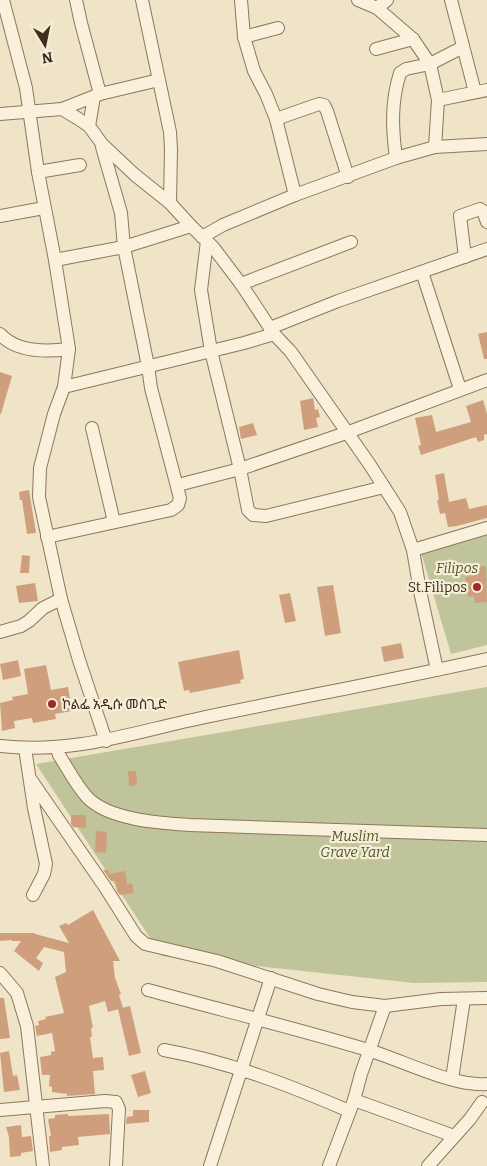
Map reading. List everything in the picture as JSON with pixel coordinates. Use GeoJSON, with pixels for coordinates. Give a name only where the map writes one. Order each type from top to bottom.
{"type":"FeatureCollection","features":[{"type":"Feature","properties":{"kind":"street"},"geometry":{"type":"LineString","coordinates":[[3,0],[26,88],[44,208],[66,322],[68,349],[64,387],[54,414],[40,468],[39,497],[60,598],[106,741]]}},
{"type":"Feature","properties":{"kind":"street"},"geometry":{"type":"LineString","coordinates":[[76,0],[97,96],[89,126]]}},
{"type":"Feature","properties":{"kind":"street"},"geometry":{"type":"LineString","coordinates":[[142,0],[170,132],[170,203]]}},
{"type":"Feature","properties":{"kind":"street"},"geometry":{"type":"LineString","coordinates":[[240,0],[244,36],[254,71],[276,119],[295,195]]}},
{"type":"Feature","properties":{"kind":"street"},"geometry":{"type":"LineString","coordinates":[[358,0],[377,8],[413,39],[430,64],[438,100],[435,147]]}},
{"type":"Feature","properties":{"kind":"street"},"geometry":{"type":"LineString","coordinates":[[377,8],[387,0]]}},
{"type":"Feature","properties":{"kind":"street"},"geometry":{"type":"LineString","coordinates":[[438,100],[481,91],[464,48],[451,0]]}},
{"type":"Feature","properties":{"kind":"street"},"geometry":{"type":"LineString","coordinates":[[244,36],[278,28]]}},
{"type":"Feature","properties":{"kind":"street"},"geometry":{"type":"LineString","coordinates":[[376,49],[413,39]]}},
{"type":"Feature","properties":{"kind":"street"},"geometry":{"type":"LineString","coordinates":[[396,158],[392,130],[393,103],[400,73],[406,69],[430,64],[464,48]]}},
{"type":"Feature","properties":{"kind":"street"},"geometry":{"type":"LineString","coordinates":[[0,114],[62,109],[97,96],[159,80]]}},
{"type":"Feature","properties":{"kind":"street"},"geometry":{"type":"LineString","coordinates":[[276,119],[319,104],[324,105],[348,176]]}},
{"type":"Feature","properties":{"kind":"street"},"geometry":{"type":"LineString","coordinates":[[62,109],[89,126],[102,144],[135,175],[170,203],[204,239],[241,284],[272,331],[290,352],[384,487],[400,512],[413,550],[437,670]]}},
{"type":"Feature","properties":{"kind":"street"},"geometry":{"type":"LineString","coordinates":[[47,537],[175,508],[180,498],[151,388],[124,247],[121,213],[102,144]]}},
{"type":"Feature","properties":{"kind":"street"},"geometry":{"type":"LineString","coordinates":[[204,239],[223,225],[295,195],[396,158],[435,147],[487,144]]}},
{"type":"Feature","properties":{"kind":"street"},"geometry":{"type":"LineString","coordinates":[[38,172],[80,165]]}},
{"type":"Feature","properties":{"kind":"street"},"geometry":{"type":"LineString","coordinates":[[0,216],[44,208]]}},
{"type":"Feature","properties":{"kind":"street"},"geometry":{"type":"LineString","coordinates":[[465,257],[460,216],[477,209],[483,211],[487,222]]}},
{"type":"Feature","properties":{"kind":"street"},"geometry":{"type":"LineString","coordinates":[[55,260],[124,247],[191,226]]}},
{"type":"Feature","properties":{"kind":"street"},"geometry":{"type":"LineString","coordinates":[[204,239],[201,290],[211,351],[240,469],[248,510],[257,517],[266,516],[384,487]]}},
{"type":"Feature","properties":{"kind":"street"},"geometry":{"type":"LineString","coordinates":[[241,284],[351,242]]}},
{"type":"Feature","properties":{"kind":"street"},"geometry":{"type":"LineString","coordinates":[[64,387],[211,351],[272,331],[338,301],[465,257],[487,252]]}},
{"type":"Feature","properties":{"kind":"street"},"geometry":{"type":"LineString","coordinates":[[422,272],[460,389]]}},
{"type":"Feature","properties":{"kind":"street"},"geometry":{"type":"LineString","coordinates":[[0,334],[4,339],[33,350],[68,349]]}},
{"type":"Feature","properties":{"kind":"street"},"geometry":{"type":"LineString","coordinates":[[178,485],[240,469],[346,433],[487,380]]}},
{"type":"Feature","properties":{"kind":"street"},"geometry":{"type":"LineString","coordinates":[[92,428],[114,522]]}},
{"type":"Feature","properties":{"kind":"street"},"geometry":{"type":"LineString","coordinates":[[413,550],[441,540],[487,528]]}},
{"type":"Feature","properties":{"kind":"street"},"geometry":{"type":"LineString","coordinates":[[0,632],[21,626],[43,608],[60,598]]}},
{"type":"Feature","properties":{"kind":"street"},"geometry":{"type":"LineString","coordinates":[[0,746],[57,748],[106,741],[199,718],[487,659]]}},
{"type":"Feature","properties":{"kind":"street"},"geometry":{"type":"LineString","coordinates":[[25,748],[34,808],[46,864],[44,874],[33,895]]}},
{"type":"Feature","properties":{"kind":"street"},"geometry":{"type":"LineString","coordinates":[[57,748],[59,755],[88,797],[100,808],[150,822],[487,835]]}},
{"type":"Feature","properties":{"kind":"street"},"geometry":{"type":"LineString","coordinates":[[31,780],[140,941],[145,944],[217,961],[318,994],[352,1002],[385,1006],[441,999],[487,998]]}},
{"type":"Feature","properties":{"kind":"street"},"geometry":{"type":"LineString","coordinates":[[0,972],[11,985],[22,1006],[30,1046],[44,1166]]}},
{"type":"Feature","properties":{"kind":"street"},"geometry":{"type":"LineString","coordinates":[[210,1166],[271,978]]}},
{"type":"Feature","properties":{"kind":"street"},"geometry":{"type":"LineString","coordinates":[[148,990],[369,1050],[452,1079],[482,1085],[485,1105],[428,1166]]}},
{"type":"Feature","properties":{"kind":"street"},"geometry":{"type":"LineString","coordinates":[[452,1079],[464,999]]}},
{"type":"Feature","properties":{"kind":"street"},"geometry":{"type":"LineString","coordinates":[[329,1166],[352,1105],[385,1006]]}},
{"type":"Feature","properties":{"kind":"street"},"geometry":{"type":"LineString","coordinates":[[164,1050],[195,1056],[454,1136]]}},
{"type":"Feature","properties":{"kind":"street"},"geometry":{"type":"LineString","coordinates":[[0,1110],[105,1101],[116,1102],[119,1109],[116,1166]]}},
{"type":"Feature","properties":{"kind":"green space","name":"Filipos"},"geometry":{"type":"Polygon","coordinates":[[[487,527],[487,645],[451,654],[418,542],[487,527]]]}},
{"type":"Feature","properties":{"kind":"green space","name":"Muslim Grave Yard"},"geometry":{"type":"Polygon","coordinates":[[[487,687],[487,982],[414,983],[162,956],[36,764],[487,687]]]}},
{"type":"Feature","properties":{"kind":"building"},"geometry":{"type":"Polygon","coordinates":[[[487,332],[487,359],[484,359],[478,334],[487,332]]]}},
{"type":"Feature","properties":{"kind":"building"},"geometry":{"type":"Polygon","coordinates":[[[0,372],[12,376],[1,414],[0,414],[0,372]]]}},
{"type":"Feature","properties":{"kind":"building"},"geometry":{"type":"Polygon","coordinates":[[[313,398],[315,410],[318,409],[320,417],[316,418],[318,427],[304,430],[300,401],[313,398]]]}},
{"type":"Feature","properties":{"kind":"building"},"geometry":{"type":"Polygon","coordinates":[[[483,400],[487,414],[487,434],[484,435],[484,440],[478,442],[476,437],[421,455],[418,446],[421,445],[415,418],[432,415],[436,432],[471,422],[466,406],[483,400]]]}},
{"type":"Feature","properties":{"kind":"building"},"geometry":{"type":"Polygon","coordinates":[[[253,423],[257,435],[241,439],[239,427],[253,423]]]}},
{"type":"Feature","properties":{"kind":"building"},"geometry":{"type":"Polygon","coordinates":[[[444,473],[449,502],[466,498],[469,509],[487,505],[487,518],[448,527],[445,513],[440,514],[435,475],[444,473]]]}},
{"type":"Feature","properties":{"kind":"building"},"geometry":{"type":"Polygon","coordinates":[[[29,490],[36,533],[27,534],[19,492],[29,490]]]}},
{"type":"Feature","properties":{"kind":"building"},"geometry":{"type":"Polygon","coordinates":[[[22,555],[30,556],[29,573],[20,573],[22,555]]]}},
{"type":"Feature","properties":{"kind":"building","name":"St.Filipos"},"geometry":{"type":"Polygon","coordinates":[[[486,566],[487,602],[475,603],[474,596],[468,597],[465,577],[472,576],[471,568],[486,566]]]}},
{"type":"Feature","properties":{"kind":"building"},"geometry":{"type":"Polygon","coordinates":[[[35,583],[38,601],[19,603],[16,586],[35,583]]]}},
{"type":"Feature","properties":{"kind":"building"},"geometry":{"type":"Polygon","coordinates":[[[333,585],[341,633],[325,636],[317,587],[333,585]]]}},
{"type":"Feature","properties":{"kind":"building"},"geometry":{"type":"Polygon","coordinates":[[[290,593],[296,621],[285,623],[279,595],[290,593]]]}},
{"type":"Feature","properties":{"kind":"building"},"geometry":{"type":"Polygon","coordinates":[[[401,643],[404,658],[384,662],[381,647],[401,643]]]}},
{"type":"Feature","properties":{"kind":"building"},"geometry":{"type":"Polygon","coordinates":[[[239,650],[244,679],[240,680],[241,683],[190,693],[189,690],[184,691],[178,662],[239,650]]]}},
{"type":"Feature","properties":{"kind":"building"},"geometry":{"type":"Polygon","coordinates":[[[18,660],[21,676],[3,680],[0,664],[18,660]]]}},
{"type":"Feature","properties":{"kind":"building"},"geometry":{"type":"Polygon","coordinates":[[[46,665],[51,690],[68,687],[72,711],[55,714],[56,719],[33,723],[32,718],[14,721],[15,728],[2,731],[0,703],[13,700],[12,697],[28,694],[24,669],[46,665]]]}},
{"type":"Feature","properties":{"kind":"building"},"geometry":{"type":"Polygon","coordinates":[[[128,771],[136,771],[137,785],[129,786],[128,771]]]}},
{"type":"Feature","properties":{"kind":"building"},"geometry":{"type":"Polygon","coordinates":[[[71,815],[86,815],[86,828],[73,827],[71,815]]]}},
{"type":"Feature","properties":{"kind":"building"},"geometry":{"type":"Polygon","coordinates":[[[96,831],[107,832],[106,853],[95,852],[96,831]]]}},
{"type":"Feature","properties":{"kind":"building"},"geometry":{"type":"Polygon","coordinates":[[[103,870],[108,870],[109,874],[125,871],[127,884],[132,883],[134,893],[120,895],[115,881],[111,881],[103,870]]]}},
{"type":"Feature","properties":{"kind":"building"},"geometry":{"type":"Polygon","coordinates":[[[93,910],[120,961],[113,961],[115,978],[121,994],[119,995],[123,1008],[108,1012],[105,1001],[89,1006],[93,1028],[91,1028],[92,1037],[90,1037],[93,1058],[103,1057],[104,1070],[93,1071],[95,1094],[67,1096],[67,1094],[52,1092],[52,1087],[49,1086],[50,1075],[42,1075],[40,1057],[51,1055],[51,1052],[55,1051],[52,1033],[37,1036],[35,1026],[39,1025],[38,1021],[46,1019],[45,1017],[64,1013],[55,977],[66,972],[64,952],[44,947],[36,958],[43,963],[39,971],[14,951],[21,941],[0,941],[0,933],[35,933],[69,943],[59,926],[66,923],[68,925],[93,910]]]}},
{"type":"Feature","properties":{"kind":"building"},"geometry":{"type":"Polygon","coordinates":[[[0,998],[4,998],[10,1038],[0,1039],[0,998]]]}},
{"type":"Feature","properties":{"kind":"building"},"geometry":{"type":"Polygon","coordinates":[[[130,1006],[141,1053],[129,1056],[118,1009],[130,1006]]]}},
{"type":"Feature","properties":{"kind":"building"},"geometry":{"type":"Polygon","coordinates":[[[9,1051],[13,1076],[17,1075],[20,1090],[4,1092],[0,1053],[9,1051]]]}},
{"type":"Feature","properties":{"kind":"building"},"geometry":{"type":"Polygon","coordinates":[[[145,1071],[151,1093],[138,1097],[131,1075],[145,1071]]]}},
{"type":"Feature","properties":{"kind":"building"},"geometry":{"type":"Polygon","coordinates":[[[133,1110],[149,1110],[149,1122],[126,1124],[127,1117],[133,1116],[133,1110]]]}},
{"type":"Feature","properties":{"kind":"building"},"geometry":{"type":"Polygon","coordinates":[[[68,1114],[68,1116],[109,1114],[110,1134],[78,1137],[79,1145],[62,1147],[62,1150],[50,1152],[49,1136],[51,1136],[48,1119],[55,1118],[55,1115],[68,1114]]]}},
{"type":"Feature","properties":{"kind":"building"},"geometry":{"type":"Polygon","coordinates":[[[21,1125],[22,1137],[31,1136],[33,1151],[21,1153],[21,1156],[10,1157],[9,1137],[6,1127],[21,1125]]]}},
{"type":"Feature","properties":{"kind":"place","name":"St.Filipos"},"geometry":{"type":"Point","coordinates":[477,587]}},
{"type":"Feature","properties":{"kind":"place","name":"ኮልፌ አዲሱ መስጊድ"},"geometry":{"type":"Point","coordinates":[52,704]}}]}
